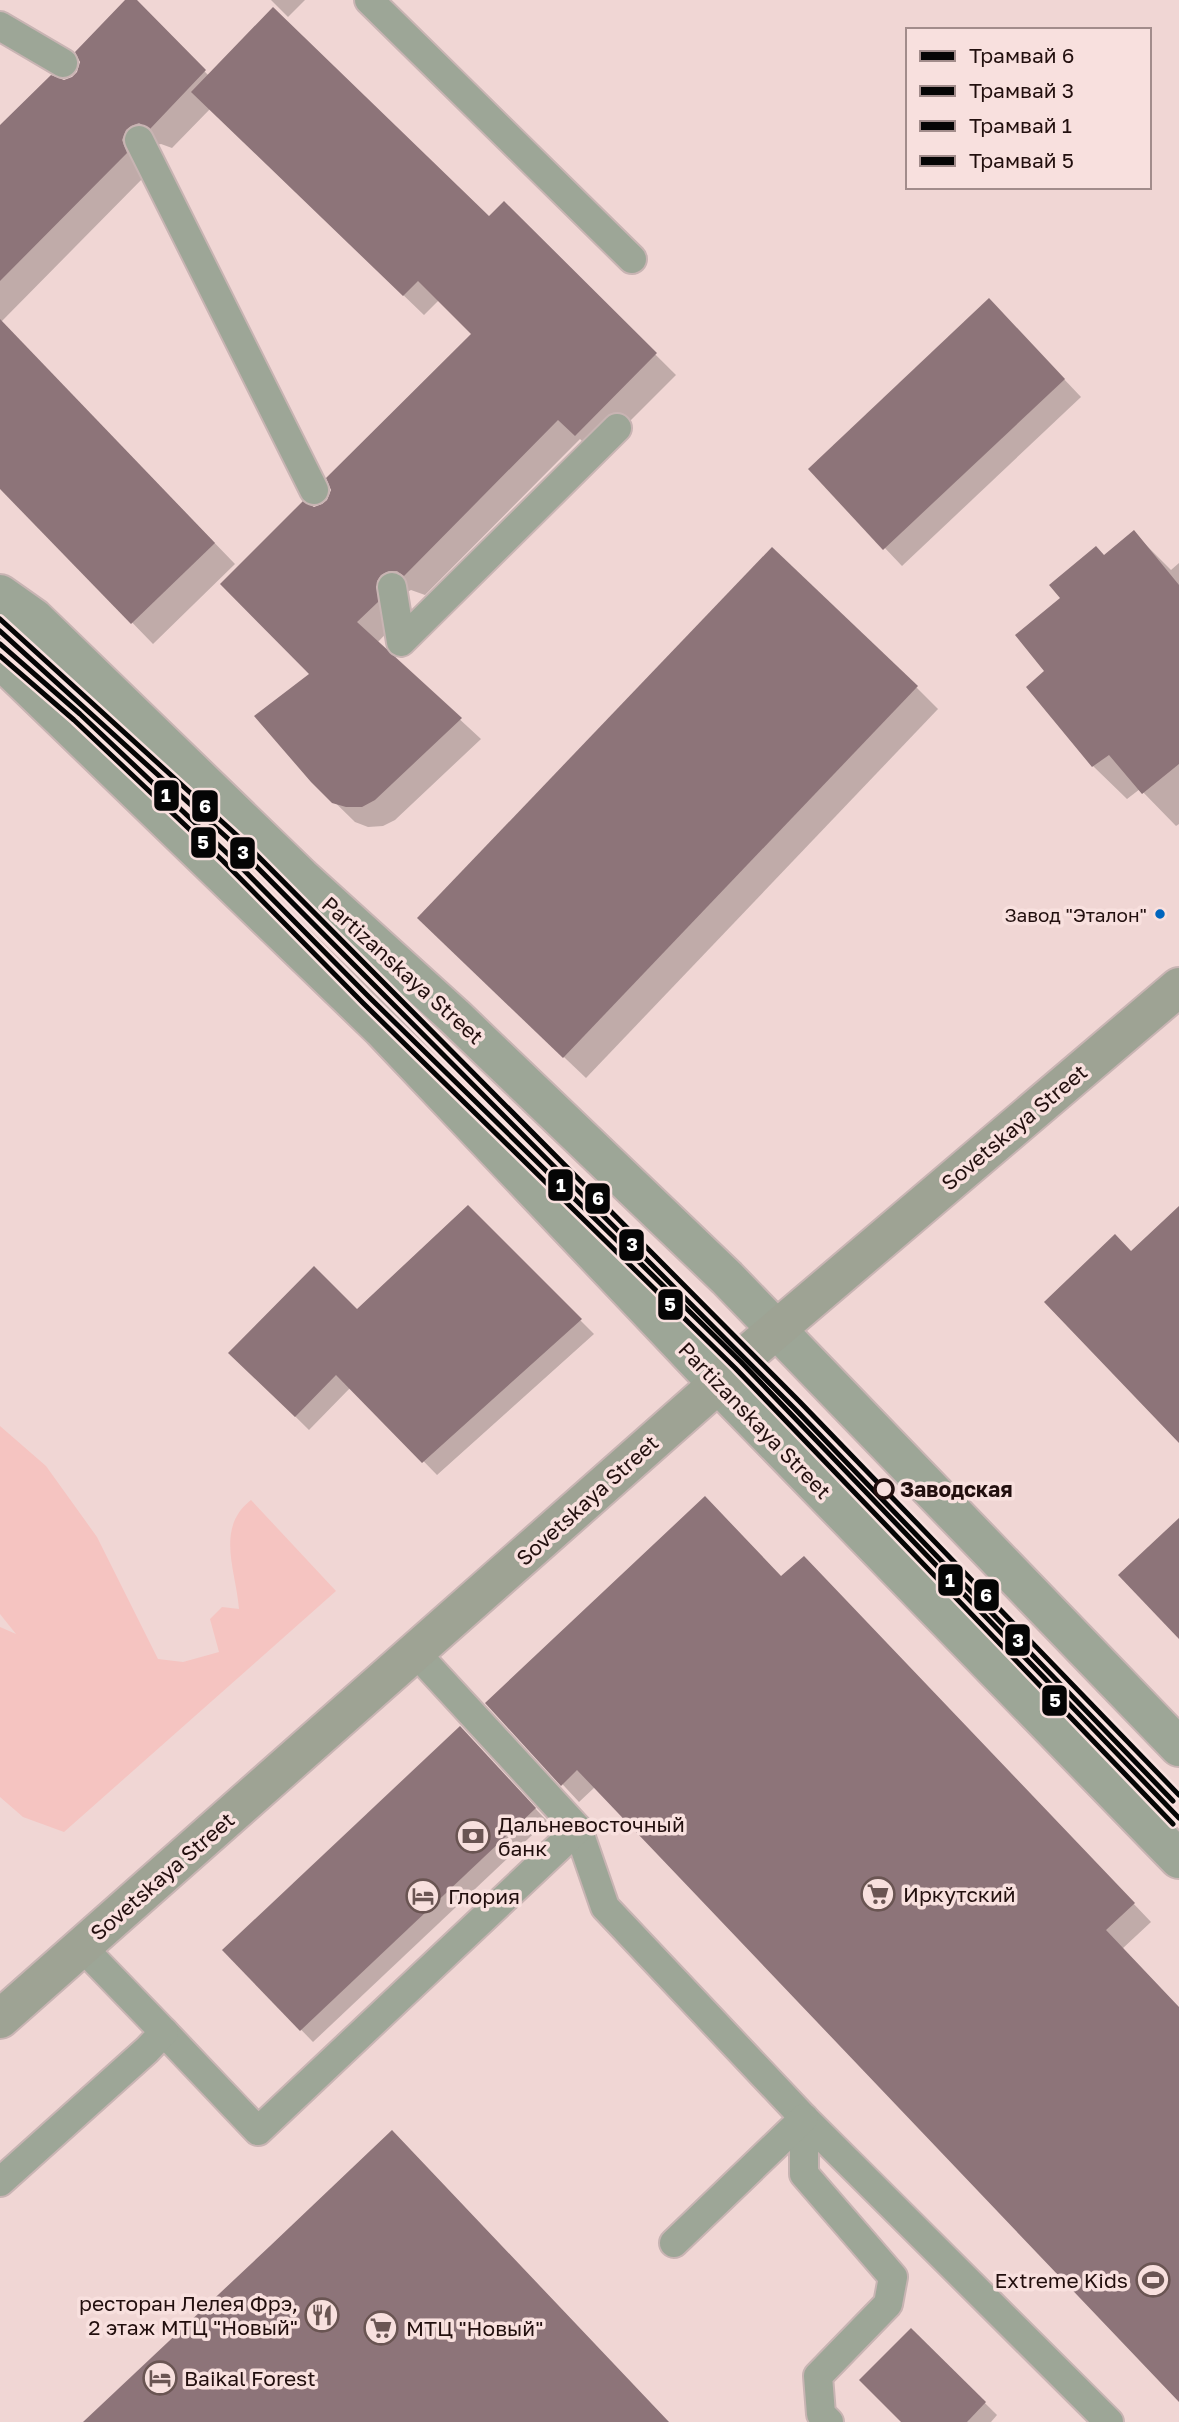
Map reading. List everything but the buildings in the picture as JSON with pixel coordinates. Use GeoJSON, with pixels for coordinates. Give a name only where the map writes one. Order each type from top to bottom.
{"type":"FeatureCollection","features":[{"type":"Feature","properties":{"kind":"main road","name":"Sovetskaya Street"},"geometry":{"type":"LineString","coordinates":[[0,2019],[718,1384],[750,1352],[1179,987]]}},
{"type":"Feature","properties":{"kind":"street","name":"Partizanskaya Street"},"geometry":{"type":"LineString","coordinates":[[0,594],[34,618],[301,877],[464,1025],[718,1269],[1179,1747]]}},
{"type":"Feature","properties":{"kind":"street","name":"Partizanskaya Street"},"geometry":{"type":"LineString","coordinates":[[0,659],[382,1029],[718,1384],[1179,1859]]}},
{"type":"Feature","properties":{"kind":"lane"},"geometry":{"type":"LineString","coordinates":[[369,0],[632,259]]}},
{"type":"Feature","properties":{"kind":"lane"},"geometry":{"type":"LineString","coordinates":[[0,26],[64,63]]}},
{"type":"Feature","properties":{"kind":"lane"},"geometry":{"type":"LineString","coordinates":[[139,140],[314,490]]}},
{"type":"Feature","properties":{"kind":"lane"},"geometry":{"type":"LineString","coordinates":[[392,587],[401,642],[617,428]]}},
{"type":"Feature","properties":{"kind":"lane"},"geometry":{"type":"LineString","coordinates":[[415,1651],[578,1829],[606,1908],[804,2118],[1109,2422]]}},
{"type":"Feature","properties":{"kind":"lane"},"geometry":{"type":"LineString","coordinates":[[82,1947],[258,2131],[578,1829]]}},
{"type":"Feature","properties":{"kind":"lane"},"geometry":{"type":"LineString","coordinates":[[0,2182],[164,2032]]}},
{"type":"Feature","properties":{"kind":"lane"},"geometry":{"type":"LineString","coordinates":[[674,2243],[804,2118]]}},
{"type":"Feature","properties":{"kind":"lane"},"geometry":{"type":"LineString","coordinates":[[804,2118],[804,2174],[893,2277],[888,2304],[818,2376],[821,2414],[829,2422]]}},
{"type":"Feature","properties":{"kind":"shaded area"},"geometry":{"type":"Polygon","coordinates":[[[0,1426],[46,1466],[97,1537],[158,1659],[183,1662],[219,1652],[210,1619],[222,1607],[239,1609],[230,1550],[231,1537],[240,1511],[251,1500],[336,1591],[64,1832],[23,1817],[0,1797],[0,1627],[16,1634],[0,1614],[0,1426]]]}},
{"type":"Feature","properties":{"kind":"tram line","name":"6"},"geometry":{"type":"LineString","coordinates":[[0,619],[241,839],[800,1402],[1179,1795]]}},
{"type":"Feature","properties":{"kind":"tram line","name":"3"},"geometry":{"type":"LineString","coordinates":[[0,631],[235,845],[794,1408],[1173,1801]]}},
{"type":"Feature","properties":{"kind":"tram line","name":"1"},"geometry":{"type":"LineString","coordinates":[[0,644],[80,714],[229,855],[369,997],[741,1362],[1179,1818]]}},
{"type":"Feature","properties":{"kind":"tram line","name":"5"},"geometry":{"type":"LineString","coordinates":[[0,656],[74,720],[223,861],[363,1003],[735,1368],[1173,1824]]}},
{"type":"Feature","properties":{"kind":"place","name":"Завод \"Эталон\""},"geometry":{"type":"Point","coordinates":[1160,914]}},
{"type":"Feature","properties":{"kind":"place","name":"Заводская"},"geometry":{"type":"Point","coordinates":[884,1489]}},
{"type":"Feature","properties":{"kind":"place","name":"Дальневосточный банк"},"geometry":{"type":"Point","coordinates":[473,1836]}},
{"type":"Feature","properties":{"kind":"place","name":"Иркутский"},"geometry":{"type":"Point","coordinates":[878,1894]}},
{"type":"Feature","properties":{"kind":"place","name":"Глория"},"geometry":{"type":"Point","coordinates":[423,1896]}},
{"type":"Feature","properties":{"kind":"place","name":"Extreme Kids"},"geometry":{"type":"Point","coordinates":[1153,2280]}},
{"type":"Feature","properties":{"kind":"place","name":"ресторан Лелея Фрэ, 2 этаж МТЦ \"Новый\""},"geometry":{"type":"Point","coordinates":[322,2315]}},
{"type":"Feature","properties":{"kind":"place","name":"МТЦ \"Новый\""},"geometry":{"type":"Point","coordinates":[381,2328]}},
{"type":"Feature","properties":{"kind":"place","name":"Baikal Forest"},"geometry":{"type":"Point","coordinates":[160,2378]}}]}
